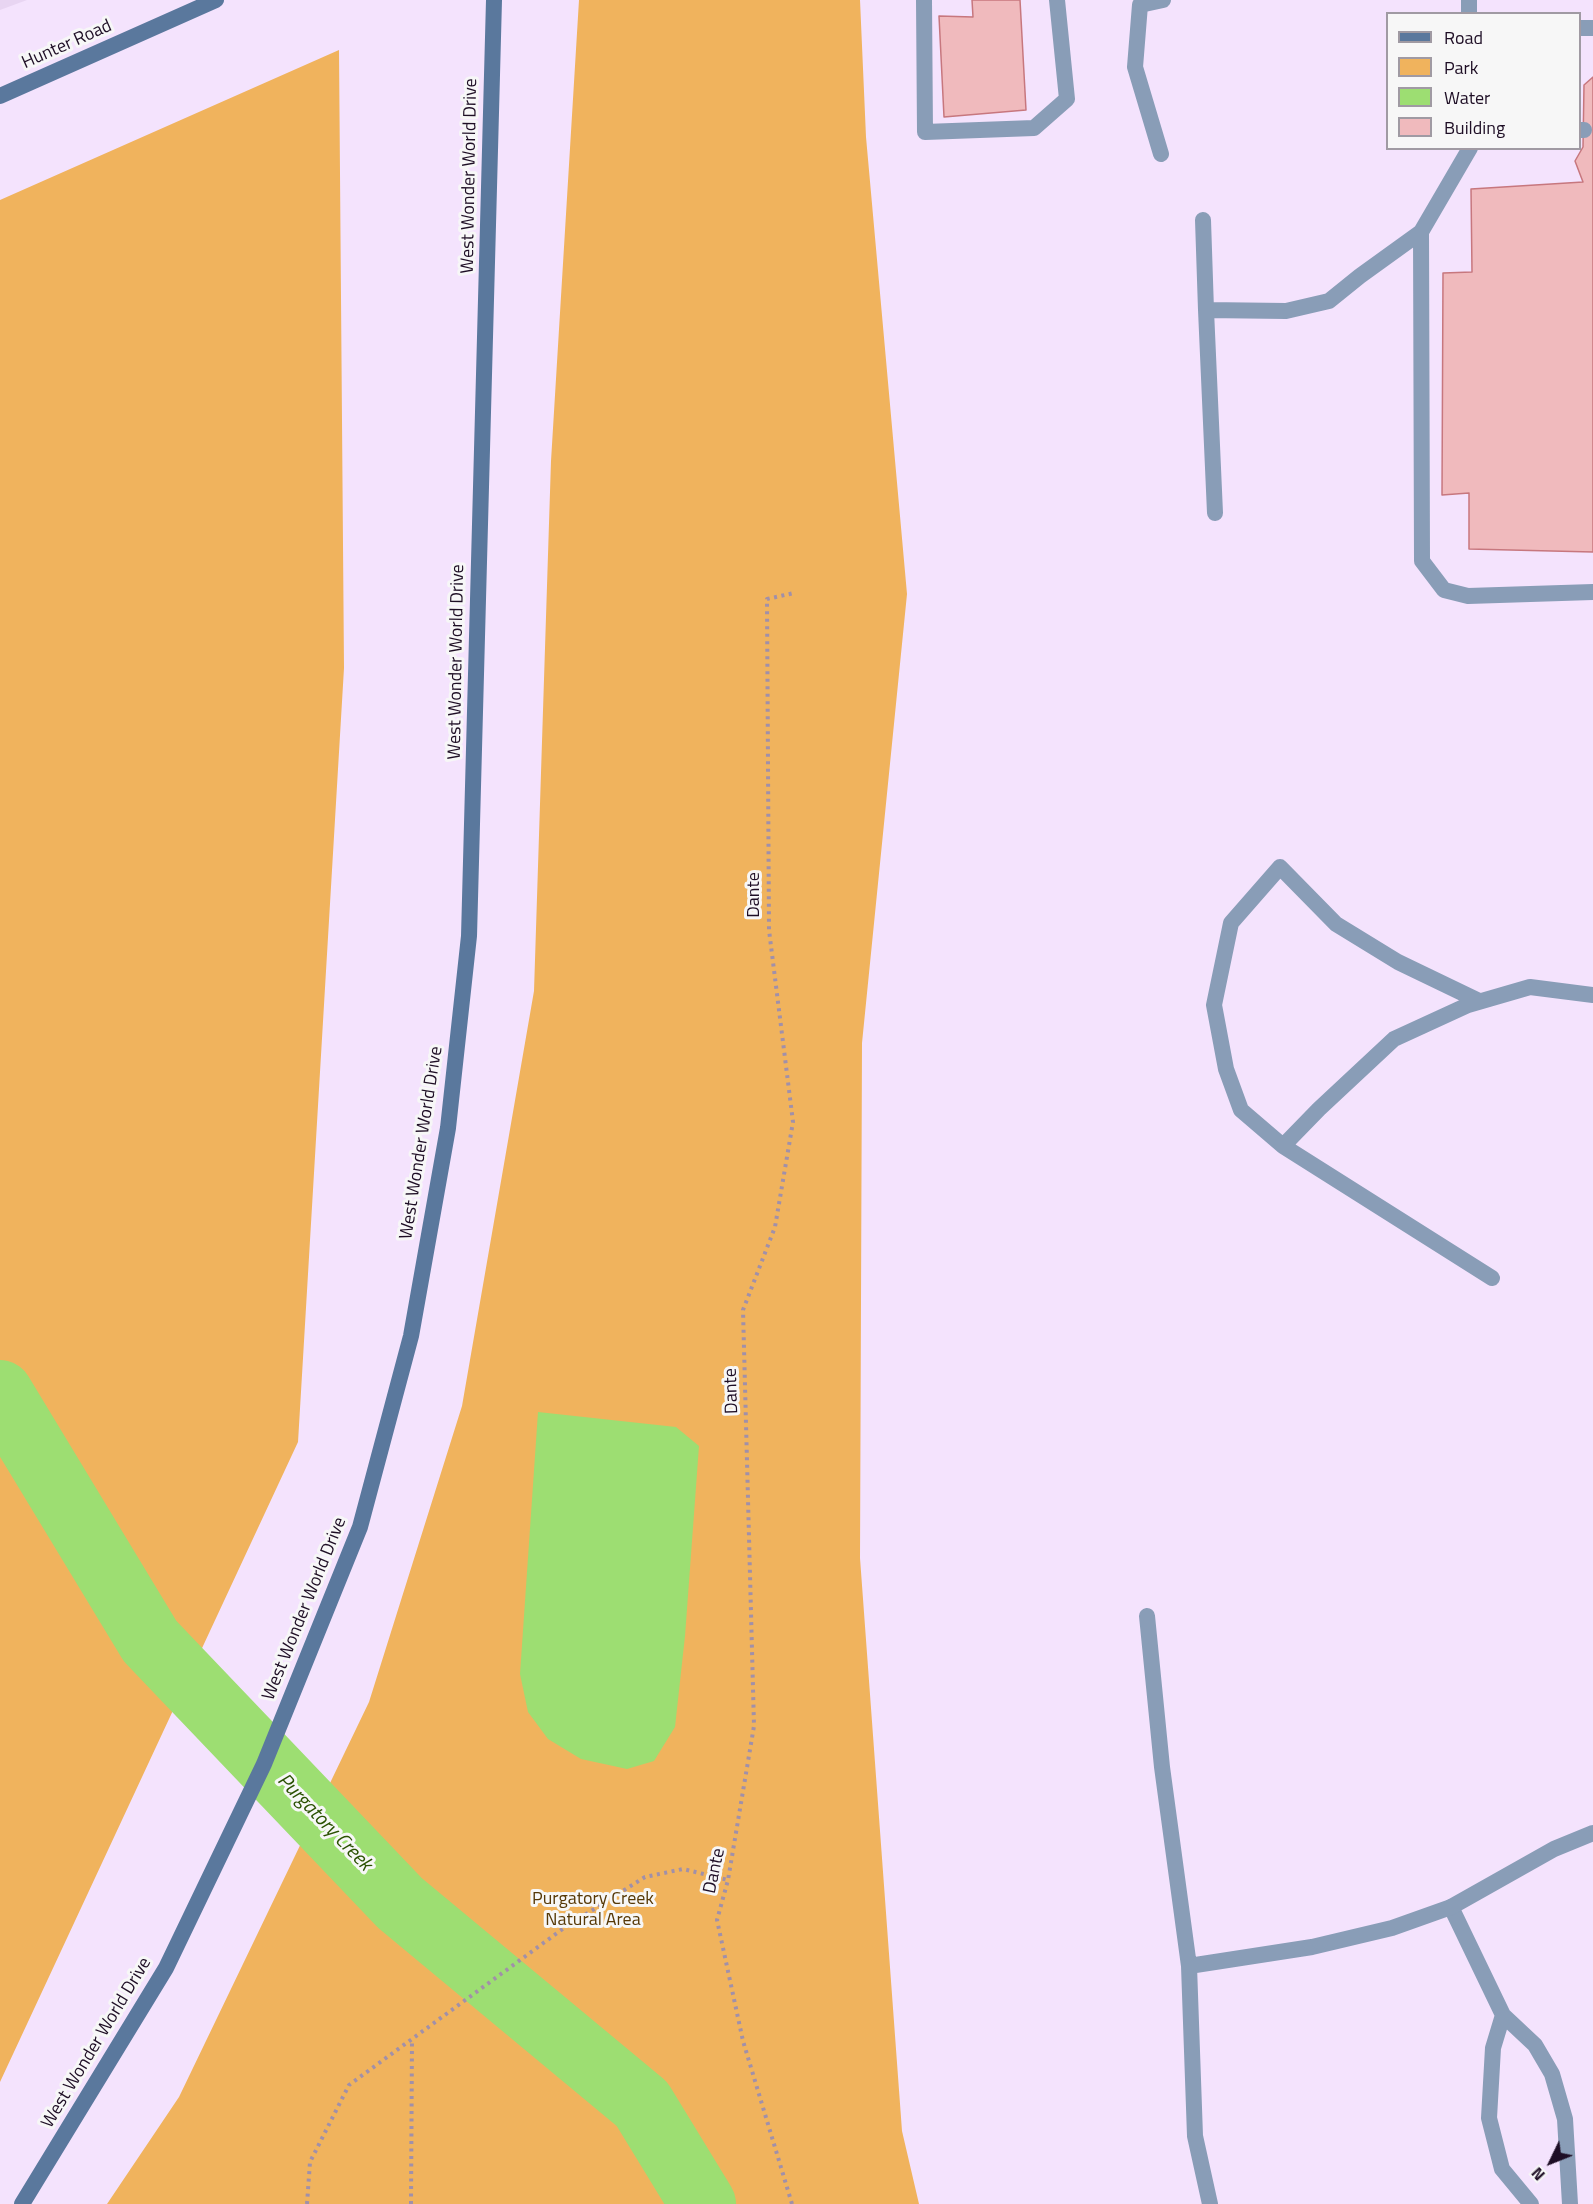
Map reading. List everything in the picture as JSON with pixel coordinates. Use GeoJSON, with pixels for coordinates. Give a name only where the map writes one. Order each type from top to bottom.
{"type":"FeatureCollection","features":[{"type":"Feature","properties":{"kind":"main road","name":"Hunter Road"},"geometry":{"type":"LineString","coordinates":[[0,96],[216,0]]}},
{"type":"Feature","properties":{"kind":"main road","name":"West Wonder World Drive"},"geometry":{"type":"LineString","coordinates":[[22,2204],[166,1968],[264,1764],[360,1527],[411,1336],[448,1128],[469,936],[494,0]]}},
{"type":"Feature","properties":{"kind":"street"},"geometry":{"type":"LineString","coordinates":[[924,0],[926,132],[1034,128],[1067,99],[1057,0]]}},
{"type":"Feature","properties":{"kind":"street"},"geometry":{"type":"LineString","coordinates":[[1161,154],[1135,67],[1140,2],[1163,0]]}},
{"type":"Feature","properties":{"kind":"street"},"geometry":{"type":"LineString","coordinates":[[1206,310],[1286,311],[1329,302],[1360,276],[1421,232],[1469,150]]}},
{"type":"Feature","properties":{"kind":"street"},"geometry":{"type":"LineString","coordinates":[[1203,220],[1215,513]]}},
{"type":"Feature","properties":{"kind":"street"},"geometry":{"type":"LineString","coordinates":[[1421,232],[1422,561],[1444,590],[1468,596],[1593,592]]}},
{"type":"Feature","properties":{"kind":"street"},"geometry":{"type":"LineString","coordinates":[[1479,1001],[1398,962],[1336,924],[1280,867],[1232,923],[1214,1005],[1226,1069],[1241,1110],[1283,1146],[1492,1278]]}},
{"type":"Feature","properties":{"kind":"street"},"geometry":{"type":"LineString","coordinates":[[1283,1146],[1394,1039],[1479,1001],[1530,987],[1593,995]]}},
{"type":"Feature","properties":{"kind":"street"},"geometry":{"type":"LineString","coordinates":[[1147,1616],[1162,1767],[1189,1966],[1195,2136],[1210,2204]]}},
{"type":"Feature","properties":{"kind":"street"},"geometry":{"type":"LineString","coordinates":[[1189,1966],[1312,1947],[1392,1928],[1451,1908],[1554,1849],[1593,1833]]}},
{"type":"Feature","properties":{"kind":"street"},"geometry":{"type":"LineString","coordinates":[[1451,1908],[1503,2015],[1535,2045],[1552,2074],[1564,2119],[1570,2204]]}},
{"type":"Feature","properties":{"kind":"street"},"geometry":{"type":"LineString","coordinates":[[1503,2015],[1493,2048],[1489,2118],[1502,2169],[1531,2204]]}},
{"type":"Feature","properties":{"kind":"path","name":"Dante"},"geometry":{"type":"LineString","coordinates":[[792,2204],[743,2041],[717,1920],[728,1880],[754,1726],[743,1310],[775,1227],[793,1122],[769,930],[767,599],[794,593]]}},
{"type":"Feature","properties":{"kind":"path"},"geometry":{"type":"LineString","coordinates":[[307,2204],[310,2162],[349,2085],[564,1928],[645,1877],[683,1869],[728,1880]]}},
{"type":"Feature","properties":{"kind":"path"},"geometry":{"type":"LineString","coordinates":[[411,2204],[412,2040]]}},
{"type":"Feature","properties":{"kind":"shaded area"},"geometry":{"type":"Polygon","coordinates":[[[0,0],[27,0],[0,10],[0,0]]]}},
{"type":"Feature","properties":{"kind":"green space","name":"Purgatory Creek Natural Area"},"geometry":{"type":"Polygon","coordinates":[[[579,0],[860,0],[866,137],[907,594],[862,1043],[860,1558],[902,2131],[919,2204],[107,2204],[179,2097],[369,1702],[462,1406],[534,991],[551,461],[579,0]]]}},
{"type":"Feature","properties":{"kind":"green space"},"geometry":{"type":"Polygon","coordinates":[[[339,50],[344,668],[298,1442],[0,2082],[0,200],[339,50]]]}},
{"type":"Feature","properties":{"kind":"water"},"geometry":{"type":"Polygon","coordinates":[[[538,1412],[676,1427],[699,1446],[685,1636],[675,1727],[654,1761],[627,1769],[581,1759],[548,1739],[528,1712],[520,1674],[538,1412]]]}},
{"type":"Feature","properties":{"kind":"building"},"geometry":{"type":"Polygon","coordinates":[[[972,0],[1020,0],[1026,110],[944,117],[939,16],[973,17],[972,0]]]}},
{"type":"Feature","properties":{"kind":"building"},"geometry":{"type":"Polygon","coordinates":[[[1593,77],[1593,552],[1469,549],[1469,493],[1442,495],[1443,273],[1472,272],[1471,189],[1583,182],[1575,161],[1583,147],[1584,85],[1593,77]]]}},
{"type":"Feature","properties":{"kind":"waterway","name":"Purgatory Creek"},"geometry":{"type":"LineString","coordinates":[[0,1393],[150,1641],[400,1903],[642,2104],[703,2204]]}}]}
